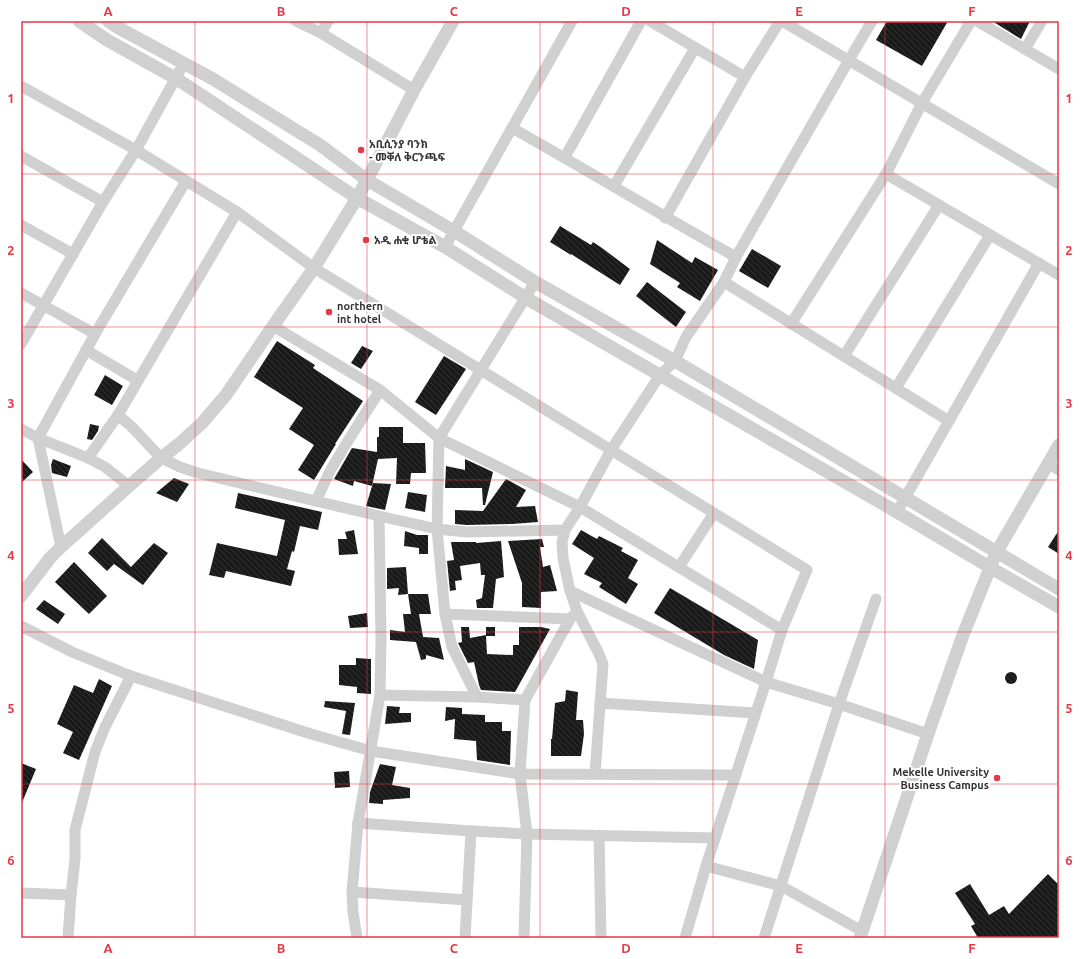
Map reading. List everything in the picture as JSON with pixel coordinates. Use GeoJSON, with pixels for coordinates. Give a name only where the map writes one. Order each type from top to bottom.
{"type":"FeatureCollection","features":[{"type":"Feature","properties":{"kind":"street"},"geometry":{"type":"LineString","coordinates":[[79,21],[107,40],[177,79],[357,198],[446,247],[526,298],[1059,607]]}},
{"type":"Feature","properties":{"kind":"street"},"geometry":{"type":"LineString","coordinates":[[296,21],[321,34],[414,90]]}},
{"type":"Feature","properties":{"kind":"street"},"geometry":{"type":"LineString","coordinates":[[321,34],[328,21]]}},
{"type":"Feature","properties":{"kind":"street"},"geometry":{"type":"LineString","coordinates":[[21,596],[50,558],[61,547],[202,423],[226,395],[314,268],[357,198],[414,90],[453,21]]}},
{"type":"Feature","properties":{"kind":"street"},"geometry":{"type":"LineString","coordinates":[[446,247],[572,21]]}},
{"type":"Feature","properties":{"kind":"street"},"geometry":{"type":"LineString","coordinates":[[565,157],[642,21]]}},
{"type":"Feature","properties":{"kind":"street"},"geometry":{"type":"LineString","coordinates":[[650,21],[746,77]]}},
{"type":"Feature","properties":{"kind":"street"},"geometry":{"type":"LineString","coordinates":[[665,218],[746,77],[781,21],[1059,184]]}},
{"type":"Feature","properties":{"kind":"street"},"geometry":{"type":"LineString","coordinates":[[595,774],[603,664],[599,654],[574,615],[563,558],[562,542],[565,530],[580,507],[611,450],[660,375],[675,361],[686,337],[724,282],[736,258],[872,21]]}},
{"type":"Feature","properties":{"kind":"street"},"geometry":{"type":"LineString","coordinates":[[791,324],[886,174],[922,103],[971,21]]}},
{"type":"Feature","properties":{"kind":"street"},"geometry":{"type":"LineString","coordinates":[[977,21],[1059,69]]}},
{"type":"Feature","properties":{"kind":"street"},"geometry":{"type":"LineString","coordinates":[[1025,49],[1042,21]]}},
{"type":"Feature","properties":{"kind":"street"},"geometry":{"type":"LineString","coordinates":[[107,40],[114,23],[213,79],[320,144],[367,180],[454,231],[535,282],[675,361],[1059,589]]}},
{"type":"Feature","properties":{"kind":"street"},"geometry":{"type":"LineString","coordinates":[[614,186],[695,48]]}},
{"type":"Feature","properties":{"kind":"street"},"geometry":{"type":"LineString","coordinates":[[21,344],[103,202],[136,150],[177,79],[184,63]]}},
{"type":"Feature","properties":{"kind":"street"},"geometry":{"type":"LineString","coordinates":[[21,86],[136,150],[237,212],[314,268],[807,570],[782,630],[706,866],[685,938]]}},
{"type":"Feature","properties":{"kind":"street"},"geometry":{"type":"LineString","coordinates":[[512,128],[565,157],[665,218],[736,258]]}},
{"type":"Feature","properties":{"kind":"street"},"geometry":{"type":"LineString","coordinates":[[21,156],[103,202]]}},
{"type":"Feature","properties":{"kind":"street"},"geometry":{"type":"LineString","coordinates":[[886,174],[1059,275]]}},
{"type":"Feature","properties":{"kind":"street"},"geometry":{"type":"LineString","coordinates":[[61,547],[38,438],[95,334],[186,181]]}},
{"type":"Feature","properties":{"kind":"street"},"geometry":{"type":"LineString","coordinates":[[844,356],[939,205]]}},
{"type":"Feature","properties":{"kind":"street"},"geometry":{"type":"LineString","coordinates":[[88,458],[118,415],[137,380],[237,212]]}},
{"type":"Feature","properties":{"kind":"street"},"geometry":{"type":"LineString","coordinates":[[21,225],[73,254]]}},
{"type":"Feature","properties":{"kind":"street"},"geometry":{"type":"LineString","coordinates":[[896,388],[990,235]]}},
{"type":"Feature","properties":{"kind":"street"},"geometry":{"type":"LineString","coordinates":[[897,512],[1039,263]]}},
{"type":"Feature","properties":{"kind":"street"},"geometry":{"type":"LineString","coordinates":[[477,697],[452,647],[445,614],[437,529],[439,438],[535,282]]}},
{"type":"Feature","properties":{"kind":"street"},"geometry":{"type":"LineString","coordinates":[[724,282],[949,421]]}},
{"type":"Feature","properties":{"kind":"street"},"geometry":{"type":"LineString","coordinates":[[21,293],[95,334]]}},
{"type":"Feature","properties":{"kind":"street"},"geometry":{"type":"LineString","coordinates":[[273,326],[380,390],[439,438],[580,507],[782,630]]}},
{"type":"Feature","properties":{"kind":"street"},"geometry":{"type":"LineString","coordinates":[[86,350],[137,380]]}},
{"type":"Feature","properties":{"kind":"street"},"geometry":{"type":"LineString","coordinates":[[316,501],[330,471],[380,390]]}},
{"type":"Feature","properties":{"kind":"street"},"geometry":{"type":"LineString","coordinates":[[118,415],[161,458],[180,467],[198,473],[437,529],[467,532],[565,530]]}},
{"type":"Feature","properties":{"kind":"street"},"geometry":{"type":"LineString","coordinates":[[765,436],[775,420]]}},
{"type":"Feature","properties":{"kind":"street"},"geometry":{"type":"LineString","coordinates":[[21,429],[38,438],[88,458],[105,467],[129,486]]}},
{"type":"Feature","properties":{"kind":"street"},"geometry":{"type":"LineString","coordinates":[[706,866],[781,886],[861,934],[928,734],[963,635],[991,568],[996,552],[1054,467],[1059,445]]}},
{"type":"Feature","properties":{"kind":"street"},"geometry":{"type":"LineString","coordinates":[[679,567],[714,513]]}},
{"type":"Feature","properties":{"kind":"street"},"geometry":{"type":"LineString","coordinates":[[358,938],[353,912],[352,892],[358,823],[380,695],[381,639],[379,516]]}},
{"type":"Feature","properties":{"kind":"street"},"geometry":{"type":"LineString","coordinates":[[570,591],[766,682],[839,704],[928,734]]}},
{"type":"Feature","properties":{"kind":"street"},"geometry":{"type":"LineString","coordinates":[[764,938],[839,704],[876,599]]}},
{"type":"Feature","properties":{"kind":"street"},"geometry":{"type":"LineString","coordinates":[[445,614],[574,615]]}},
{"type":"Feature","properties":{"kind":"street"},"geometry":{"type":"LineString","coordinates":[[524,938],[527,834],[520,774],[525,700],[574,615]]}},
{"type":"Feature","properties":{"kind":"street"},"geometry":{"type":"LineString","coordinates":[[21,626],[72,652],[130,676],[311,734],[371,751],[520,774],[736,775]]}},
{"type":"Feature","properties":{"kind":"street"},"geometry":{"type":"LineString","coordinates":[[68,938],[75,859],[75,830],[95,752],[105,727],[130,676]]}},
{"type":"Feature","properties":{"kind":"street"},"geometry":{"type":"LineString","coordinates":[[380,695],[477,697],[525,700]]}},
{"type":"Feature","properties":{"kind":"street"},"geometry":{"type":"LineString","coordinates":[[600,703],[755,713]]}},
{"type":"Feature","properties":{"kind":"street"},"geometry":{"type":"LineString","coordinates":[[358,823],[527,834],[715,838]]}},
{"type":"Feature","properties":{"kind":"street"},"geometry":{"type":"LineString","coordinates":[[465,938],[471,831]]}},
{"type":"Feature","properties":{"kind":"street"},"geometry":{"type":"LineString","coordinates":[[598,835],[601,938]]}},
{"type":"Feature","properties":{"kind":"street"},"geometry":{"type":"LineString","coordinates":[[352,892],[467,900]]}},
{"type":"Feature","properties":{"kind":"street"},"geometry":{"type":"LineString","coordinates":[[21,893],[71,895]]}},
{"type":"Feature","properties":{"kind":"building"},"geometry":{"type":"Polygon","coordinates":[[[887,21],[948,21],[922,66],[876,40],[887,21]]]}},
{"type":"Feature","properties":{"kind":"building"},"geometry":{"type":"Polygon","coordinates":[[[992,21],[1030,21],[1021,39],[992,21]]]}},
{"type":"Feature","properties":{"kind":"building"},"geometry":{"type":"Polygon","coordinates":[[[560,226],[591,245],[593,242],[630,269],[620,285],[550,242],[560,226]]]}},
{"type":"Feature","properties":{"kind":"building"},"geometry":{"type":"Polygon","coordinates":[[[657,240],[692,263],[695,257],[718,270],[700,301],[677,287],[680,283],[650,264],[657,240]]]}},
{"type":"Feature","properties":{"kind":"building"},"geometry":{"type":"Polygon","coordinates":[[[752,249],[781,266],[768,288],[739,271],[752,249]]]}},
{"type":"Feature","properties":{"kind":"building"},"geometry":{"type":"Polygon","coordinates":[[[647,282],[686,312],[676,327],[636,296],[647,282]]]}},
{"type":"Feature","properties":{"kind":"building"},"geometry":{"type":"Polygon","coordinates":[[[277,341],[315,365],[313,368],[363,401],[314,480],[298,470],[314,445],[289,429],[303,408],[254,377],[277,341]]]}},
{"type":"Feature","properties":{"kind":"building"},"geometry":{"type":"Polygon","coordinates":[[[362,346],[373,351],[361,369],[351,363],[362,346]]]}},
{"type":"Feature","properties":{"kind":"building"},"geometry":{"type":"Polygon","coordinates":[[[444,356],[466,369],[436,415],[415,402],[444,356]]]}},
{"type":"Feature","properties":{"kind":"building"},"geometry":{"type":"Polygon","coordinates":[[[105,375],[123,386],[112,405],[94,395],[105,375]]]}},
{"type":"Feature","properties":{"kind":"building"},"geometry":{"type":"Polygon","coordinates":[[[90,424],[99,426],[98,431],[92,440],[87,439],[90,424]]]}},
{"type":"Feature","properties":{"kind":"building"},"geometry":{"type":"Polygon","coordinates":[[[379,427],[403,427],[403,443],[425,443],[426,473],[411,473],[410,484],[396,484],[397,458],[378,459],[372,486],[354,481],[353,486],[334,479],[352,448],[377,452],[379,427]]]}},
{"type":"Feature","properties":{"kind":"building"},"geometry":{"type":"Polygon","coordinates":[[[21,459],[33,472],[21,483],[21,459]]]}},
{"type":"Feature","properties":{"kind":"building"},"geometry":{"type":"Polygon","coordinates":[[[53,459],[71,466],[67,477],[52,473],[51,465],[53,459]]]}},
{"type":"Feature","properties":{"kind":"building"},"geometry":{"type":"Polygon","coordinates":[[[465,459],[493,472],[485,505],[483,505],[482,488],[445,488],[446,466],[465,470],[465,459]]]}},
{"type":"Feature","properties":{"kind":"building"},"geometry":{"type":"Polygon","coordinates":[[[174,478],[189,484],[177,502],[156,493],[174,478]]]}},
{"type":"Feature","properties":{"kind":"building"},"geometry":{"type":"Polygon","coordinates":[[[506,479],[526,490],[516,507],[535,506],[538,522],[512,524],[455,524],[455,510],[483,511],[506,479]]]}},
{"type":"Feature","properties":{"kind":"building"},"geometry":{"type":"Polygon","coordinates":[[[373,483],[391,484],[385,510],[366,506],[373,483]]]}},
{"type":"Feature","properties":{"kind":"building"},"geometry":{"type":"Polygon","coordinates":[[[408,492],[427,495],[425,512],[405,508],[408,492]]]}},
{"type":"Feature","properties":{"kind":"building"},"geometry":{"type":"Polygon","coordinates":[[[238,493],[322,512],[318,530],[300,526],[294,552],[292,551],[287,569],[295,571],[291,586],[226,571],[224,578],[209,575],[217,543],[277,556],[285,520],[235,508],[238,493]]]}},
{"type":"Feature","properties":{"kind":"building"},"geometry":{"type":"Polygon","coordinates":[[[354,530],[358,554],[339,555],[338,539],[347,539],[345,532],[354,530]]]}},
{"type":"Feature","properties":{"kind":"building"},"geometry":{"type":"Polygon","coordinates":[[[581,530],[597,539],[599,536],[623,548],[621,551],[638,560],[628,578],[638,584],[626,604],[599,587],[602,583],[584,574],[594,558],[572,544],[581,530]]]}},
{"type":"Feature","properties":{"kind":"building"},"geometry":{"type":"Polygon","coordinates":[[[1059,530],[1059,554],[1048,547],[1059,530]]]}},
{"type":"Feature","properties":{"kind":"building"},"geometry":{"type":"Polygon","coordinates":[[[405,531],[417,535],[428,535],[428,554],[419,554],[419,548],[404,546],[405,531]]]}},
{"type":"Feature","properties":{"kind":"building"},"geometry":{"type":"Polygon","coordinates":[[[102,538],[131,567],[154,543],[168,553],[143,585],[114,564],[107,571],[88,553],[102,538]]]}},
{"type":"Feature","properties":{"kind":"building"},"geometry":{"type":"Polygon","coordinates":[[[542,539],[544,547],[540,547],[543,567],[550,565],[557,591],[541,592],[541,608],[522,607],[522,583],[508,541],[542,539]]]}},
{"type":"Feature","properties":{"kind":"building"},"geometry":{"type":"Polygon","coordinates":[[[501,541],[504,577],[496,579],[493,608],[477,608],[476,600],[482,598],[485,575],[481,575],[480,563],[460,566],[462,580],[455,581],[456,590],[450,591],[447,561],[454,560],[451,542],[476,543],[501,541]]]}},
{"type":"Feature","properties":{"kind":"building"},"geometry":{"type":"Polygon","coordinates":[[[74,562],[107,596],[89,614],[55,582],[74,562]]]}},
{"type":"Feature","properties":{"kind":"building"},"geometry":{"type":"Polygon","coordinates":[[[406,567],[408,594],[398,595],[399,588],[387,589],[387,568],[406,567]]]}},
{"type":"Feature","properties":{"kind":"building"},"geometry":{"type":"Polygon","coordinates":[[[670,588],[758,640],[754,669],[724,655],[654,613],[670,588]]]}},
{"type":"Feature","properties":{"kind":"building"},"geometry":{"type":"Polygon","coordinates":[[[408,594],[428,594],[431,614],[419,614],[423,637],[439,638],[444,660],[426,655],[426,659],[421,660],[416,642],[390,640],[390,630],[405,632],[403,614],[411,614],[408,594]]]}},
{"type":"Feature","properties":{"kind":"building"},"geometry":{"type":"Polygon","coordinates":[[[44,600],[65,614],[58,624],[36,609],[44,600]]]}},
{"type":"Feature","properties":{"kind":"building"},"geometry":{"type":"Polygon","coordinates":[[[367,613],[368,627],[350,628],[348,616],[367,613]]]}},
{"type":"Feature","properties":{"kind":"building"},"geometry":{"type":"Polygon","coordinates":[[[461,627],[469,627],[470,638],[486,635],[486,627],[495,627],[495,636],[486,636],[487,654],[513,655],[513,645],[519,645],[519,627],[541,627],[550,629],[515,692],[481,690],[474,662],[468,663],[458,643],[462,642],[461,627]]]}},
{"type":"Feature","properties":{"kind":"building"},"geometry":{"type":"Polygon","coordinates":[[[356,658],[371,659],[371,694],[357,693],[357,687],[339,685],[339,665],[356,665],[356,658]]]}},
{"type":"Feature","properties":{"kind":"building"},"geometry":{"type":"Polygon","coordinates":[[[1011,672],[1015,674],[1017,678],[1015,682],[1011,684],[1007,682],[1005,678],[1007,674],[1011,672]]]}},
{"type":"Feature","properties":{"kind":"building"},"geometry":{"type":"Polygon","coordinates":[[[99,679],[112,686],[79,760],[63,753],[73,732],[57,724],[74,685],[93,693],[99,679]]]}},
{"type":"Feature","properties":{"kind":"building"},"geometry":{"type":"Polygon","coordinates":[[[566,690],[578,692],[576,720],[583,720],[584,734],[581,756],[551,756],[551,739],[555,703],[565,701],[566,690]]]}},
{"type":"Feature","properties":{"kind":"building"},"geometry":{"type":"Polygon","coordinates":[[[325,701],[355,703],[350,735],[342,734],[346,711],[324,707],[325,701]]]}},
{"type":"Feature","properties":{"kind":"building"},"geometry":{"type":"Polygon","coordinates":[[[387,706],[400,707],[399,713],[411,713],[411,722],[385,724],[387,706]]]}},
{"type":"Feature","properties":{"kind":"building"},"geometry":{"type":"Polygon","coordinates":[[[446,707],[462,708],[462,714],[485,715],[485,722],[502,722],[502,731],[511,731],[510,765],[477,760],[476,741],[454,739],[455,719],[445,721],[446,707]]]}},
{"type":"Feature","properties":{"kind":"building"},"geometry":{"type":"Polygon","coordinates":[[[21,763],[36,769],[21,805],[21,763]]]}},
{"type":"Feature","properties":{"kind":"building"},"geometry":{"type":"Polygon","coordinates":[[[380,764],[396,767],[392,785],[410,788],[410,798],[383,800],[383,804],[369,803],[370,792],[380,764]]]}},
{"type":"Feature","properties":{"kind":"building"},"geometry":{"type":"Polygon","coordinates":[[[349,771],[350,787],[335,788],[334,772],[349,771]]]}},
{"type":"Feature","properties":{"kind":"building"},"geometry":{"type":"Polygon","coordinates":[[[1048,874],[1059,885],[1059,938],[978,938],[971,926],[975,924],[955,893],[970,884],[989,915],[1004,906],[1009,914],[1048,874]]]}},
{"type":"Feature","properties":{"kind":"place","name":"አቢሲንያ ባንክ - መቐለ ቅርንጫፍ"},"geometry":{"type":"Point","coordinates":[361,150]}},
{"type":"Feature","properties":{"kind":"place","name":"አዲ ሐቂ ሆቴል"},"geometry":{"type":"Point","coordinates":[366,240]}},
{"type":"Feature","properties":{"kind":"place","name":"northern int hotel"},"geometry":{"type":"Point","coordinates":[329,312]}},
{"type":"Feature","properties":{"kind":"place","name":"Mekelle University Business Campus"},"geometry":{"type":"Point","coordinates":[997,778]}}]}
